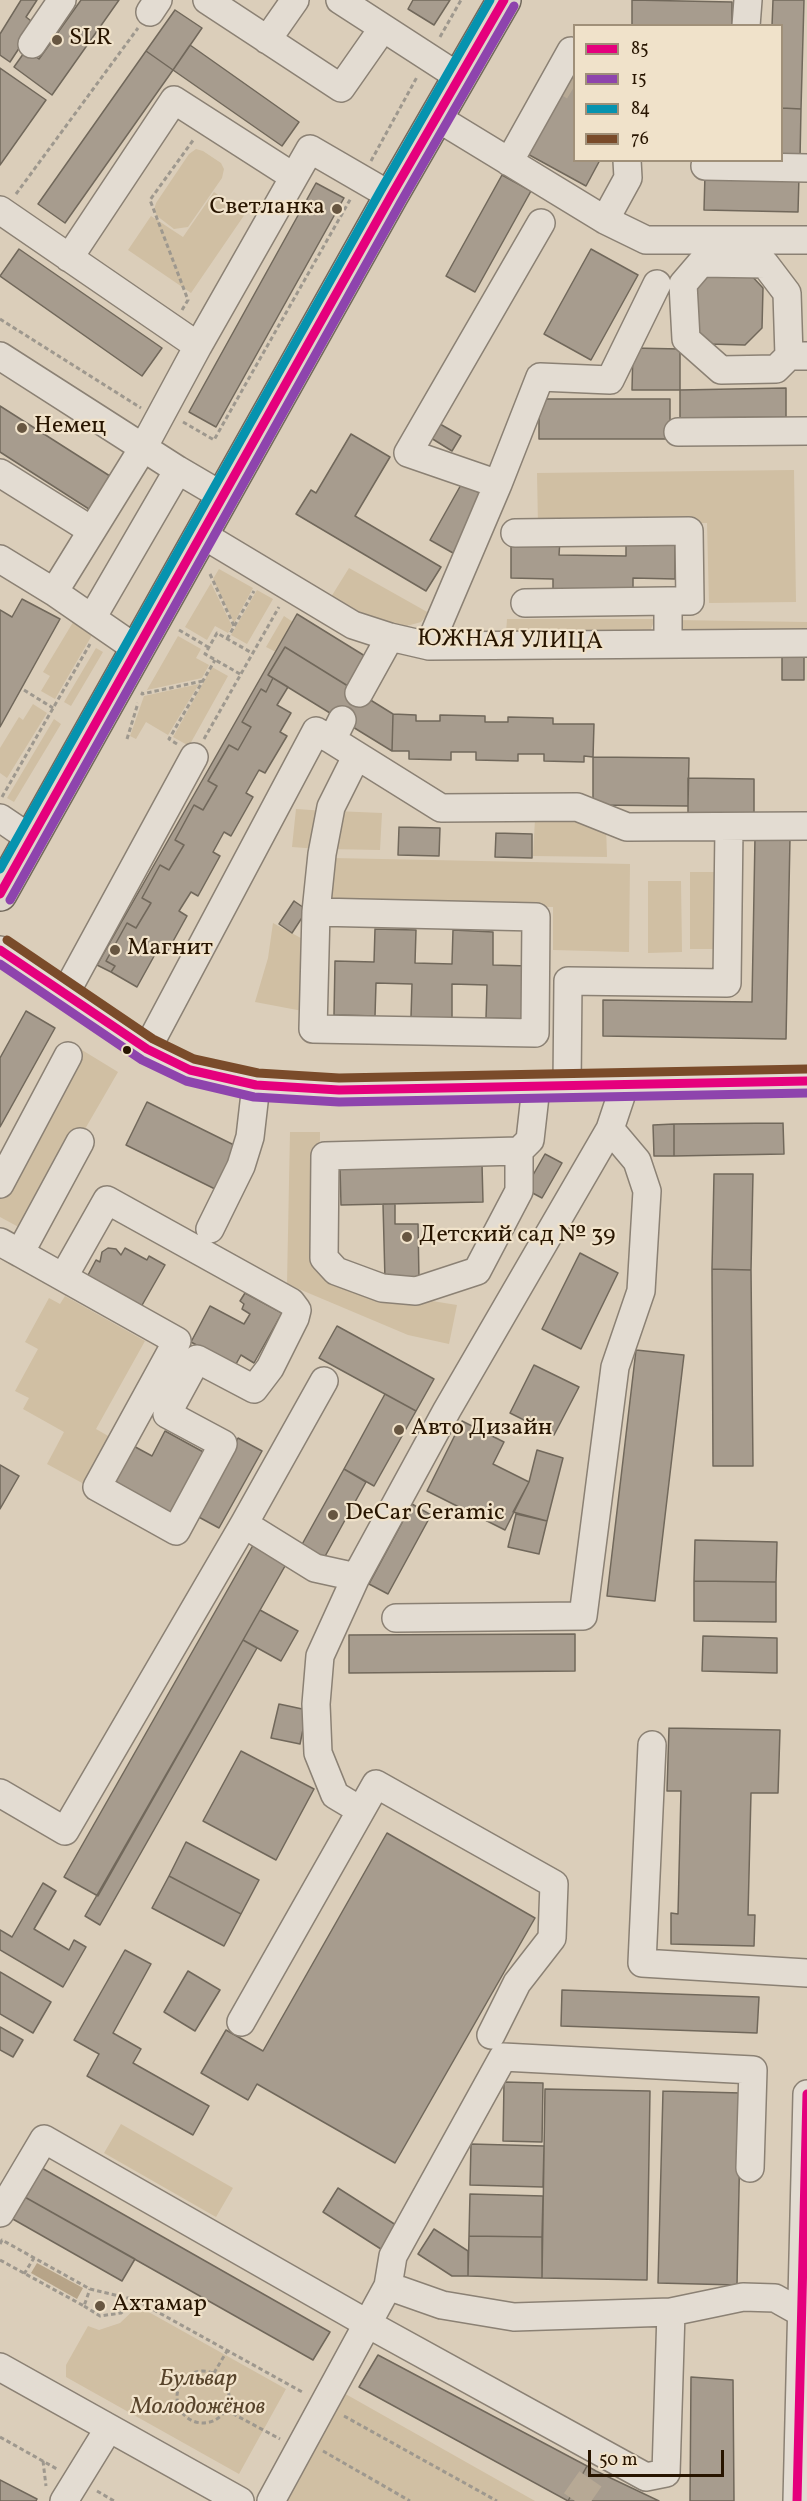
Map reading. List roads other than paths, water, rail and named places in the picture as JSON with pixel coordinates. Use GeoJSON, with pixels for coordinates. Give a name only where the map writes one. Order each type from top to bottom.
{"type":"FeatureCollection","features":[{"type":"Feature","properties":{"kind":"main road"},"geometry":{"type":"LineString","coordinates":[[0,894],[391,196],[504,0]]}},
{"type":"Feature","properties":{"kind":"street"},"geometry":{"type":"LineString","coordinates":[[32,44],[62,0]]}},
{"type":"Feature","properties":{"kind":"street"},"geometry":{"type":"LineString","coordinates":[[207,0],[341,88],[382,28]]}},
{"type":"Feature","properties":{"kind":"street"},"geometry":{"type":"LineString","coordinates":[[267,40],[295,0]]}},
{"type":"Feature","properties":{"kind":"street"},"geometry":{"type":"LineString","coordinates":[[340,0],[459,77]]}},
{"type":"Feature","properties":{"kind":"street"},"geometry":{"type":"LineString","coordinates":[[746,24],[748,0]]}},
{"type":"Feature","properties":{"kind":"street"},"geometry":{"type":"LineString","coordinates":[[509,162],[560,79],[571,51]]}},
{"type":"Feature","properties":{"kind":"street"},"geometry":{"type":"LineString","coordinates":[[69,258],[174,100],[294,177]]}},
{"type":"Feature","properties":{"kind":"street"},"geometry":{"type":"LineString","coordinates":[[436,117],[605,220],[646,240],[807,240]]}},
{"type":"Feature","properties":{"kind":"street"},"geometry":{"type":"LineString","coordinates":[[54,592],[143,448],[310,149],[391,196]]}},
{"type":"Feature","properties":{"kind":"street"},"geometry":{"type":"LineString","coordinates":[[605,220],[628,178],[627,162]]}},
{"type":"Feature","properties":{"kind":"street"},"geometry":{"type":"LineString","coordinates":[[705,166],[807,168]]}},
{"type":"Feature","properties":{"kind":"street"},"geometry":{"type":"LineString","coordinates":[[1,213],[198,346]]}},
{"type":"Feature","properties":{"kind":"street"},"geometry":{"type":"LineString","coordinates":[[498,484],[408,453],[541,223]]}},
{"type":"Feature","properties":{"kind":"street"},"geometry":{"type":"LineString","coordinates":[[701,263],[765,264],[787,292],[798,356],[777,369],[721,370],[686,339],[683,284],[701,263]]}},
{"type":"Feature","properties":{"kind":"street"},"geometry":{"type":"LineString","coordinates":[[429,646],[498,484],[540,377],[610,380],[657,284]]}},
{"type":"Feature","properties":{"kind":"street"},"geometry":{"type":"LineString","coordinates":[[0,356],[224,497]]}},
{"type":"Feature","properties":{"kind":"street"},"geometry":{"type":"LineString","coordinates":[[678,432],[807,431]]}},
{"type":"Feature","properties":{"kind":"street"},"geometry":{"type":"LineString","coordinates":[[97,621],[178,470]]}},
{"type":"Feature","properties":{"kind":"street"},"geometry":{"type":"LineString","coordinates":[[0,473],[91,530]]}},
{"type":"Feature","properties":{"kind":"street"},"geometry":{"type":"LineString","coordinates":[[515,533],[689,531],[690,601],[525,603]]}},
{"type":"Feature","properties":{"kind":"street","name":"ЮЖНАЯ УЛИЦА"},"geometry":{"type":"LineString","coordinates":[[203,535],[353,625],[429,646],[807,643]]}},
{"type":"Feature","properties":{"kind":"street"},"geometry":{"type":"LineString","coordinates":[[0,559],[54,592],[138,650]]}},
{"type":"Feature","properties":{"kind":"street"},"geometry":{"type":"LineString","coordinates":[[668,601],[668,644]]}},
{"type":"Feature","properties":{"kind":"street"},"geometry":{"type":"LineString","coordinates":[[359,693],[390,637]]}},
{"type":"Feature","properties":{"kind":"street"},"geometry":{"type":"LineString","coordinates":[[147,1049],[316,731],[337,730],[356,757],[441,808],[577,807],[627,827],[807,826]]}},
{"type":"Feature","properties":{"kind":"street"},"geometry":{"type":"LineString","coordinates":[[64,994],[195,755]]}},
{"type":"Feature","properties":{"kind":"street"},"geometry":{"type":"LineString","coordinates":[[316,912],[536,917],[535,1033],[313,1029],[316,912],[322,854],[331,807],[356,757]]}},
{"type":"Feature","properties":{"kind":"street"},"geometry":{"type":"LineString","coordinates":[[0,818],[31,839]]}},
{"type":"Feature","properties":{"kind":"street"},"geometry":{"type":"LineString","coordinates":[[567,1087],[568,981],[727,983],[729,828]]}},
{"type":"Feature","properties":{"kind":"street"},"geometry":{"type":"LineString","coordinates":[[0,950],[147,1049],[190,1070],[256,1085],[339,1090],[624,1087],[807,1082]]}},
{"type":"Feature","properties":{"kind":"street"},"geometry":{"type":"LineString","coordinates":[[0,1184],[68,1056]]}},
{"type":"Feature","properties":{"kind":"street"},"geometry":{"type":"LineString","coordinates":[[210,1229],[241,1166],[250,1137],[256,1085]]}},
{"type":"Feature","properties":{"kind":"street"},"geometry":{"type":"LineString","coordinates":[[519,1151],[519,1191],[477,1271],[416,1291],[382,1288],[336,1271],[324,1258],[325,1156],[519,1151],[530,1140],[536,1087]]}},
{"type":"Feature","properties":{"kind":"street"},"geometry":{"type":"LineString","coordinates":[[360,1810],[335,1795],[318,1753],[316,1704],[320,1656],[356,1577],[447,1410],[609,1129],[624,1087]]}},
{"type":"Feature","properties":{"kind":"street"},"geometry":{"type":"LineString","coordinates":[[396,1618],[583,1616],[615,1367],[641,1292],[648,1191],[638,1161],[609,1129]]}},
{"type":"Feature","properties":{"kind":"street"},"geometry":{"type":"LineString","coordinates":[[64,1276],[107,1200],[291,1302],[297,1310],[270,1368],[254,1389],[197,1359],[167,1414],[223,1444],[176,1531],[97,1487],[177,1341],[10,1247],[80,1142]]}},
{"type":"Feature","properties":{"kind":"street"},"geometry":{"type":"LineString","coordinates":[[0,1793],[65,1831],[244,1524],[324,1381]]}},
{"type":"Feature","properties":{"kind":"street"},"geometry":{"type":"LineString","coordinates":[[244,1524],[315,1568],[356,1577]]}},
{"type":"Feature","properties":{"kind":"street"},"geometry":{"type":"LineString","coordinates":[[652,1745],[642,1964],[807,1972]]}},
{"type":"Feature","properties":{"kind":"street"},"geometry":{"type":"LineString","coordinates":[[241,2022],[376,1784],[554,1884],[552,1938],[517,1983],[491,2035]]}},
{"type":"Feature","properties":{"kind":"street"},"geometry":{"type":"LineString","coordinates":[[271,2501],[388,2286],[393,2256],[503,2057],[753,2070],[750,2168]]}},
{"type":"Feature","properties":{"kind":"street"},"geometry":{"type":"LineString","coordinates":[[796,2501],[804,2313],[807,2094]]}},
{"type":"Feature","properties":{"kind":"street"},"geometry":{"type":"LineString","coordinates":[[0,2212],[44,2139],[368,2324],[601,2463],[646,2477],[666,2473],[671,2312]]}},
{"type":"Feature","properties":{"kind":"street"},"geometry":{"type":"LineString","coordinates":[[388,2286],[442,2305],[514,2317],[671,2312],[743,2297],[775,2298],[804,2313]]}},
{"type":"Feature","properties":{"kind":"street"},"geometry":{"type":"LineString","coordinates":[[0,2367],[240,2501]]}},
{"type":"Feature","properties":{"kind":"street"},"geometry":{"type":"LineString","coordinates":[[55,2496],[109,2428]]}},
{"type":"Feature","properties":{"kind":"tunnel"},"geometry":{"type":"LineString","coordinates":[[564,81],[573,86]]}},
{"type":"Feature","properties":{"kind":"tunnel"},"geometry":{"type":"LineString","coordinates":[[575,2501],[596,2471]]}},
{"type":"Feature","properties":{"kind":"place","name":"SLR"},"geometry":{"type":"Point","coordinates":[57,40]}},
{"type":"Feature","properties":{"kind":"place","name":"Светланка"},"geometry":{"type":"Point","coordinates":[337,209]}},
{"type":"Feature","properties":{"kind":"place","name":"Немец"},"geometry":{"type":"Point","coordinates":[22,428]}},
{"type":"Feature","properties":{"kind":"place","name":"Магнит"},"geometry":{"type":"Point","coordinates":[115,950]}},
{"type":"Feature","properties":{"kind":"place","name":"Детский сад № 39"},"geometry":{"type":"Point","coordinates":[407,1237]}},
{"type":"Feature","properties":{"kind":"place","name":"Авто Дизайн"},"geometry":{"type":"Point","coordinates":[399,1430]}},
{"type":"Feature","properties":{"kind":"place","name":"DeCar Ceramic"},"geometry":{"type":"Point","coordinates":[333,1515]}},
{"type":"Feature","properties":{"kind":"place","name":"Ахтамар"},"geometry":{"type":"Point","coordinates":[100,2306]}},
{"type":"Feature","properties":{"kind":"park label","name":"Бульвар Молодожёнов"},"geometry":{"type":"Point","coordinates":[198,2395]}}]}
